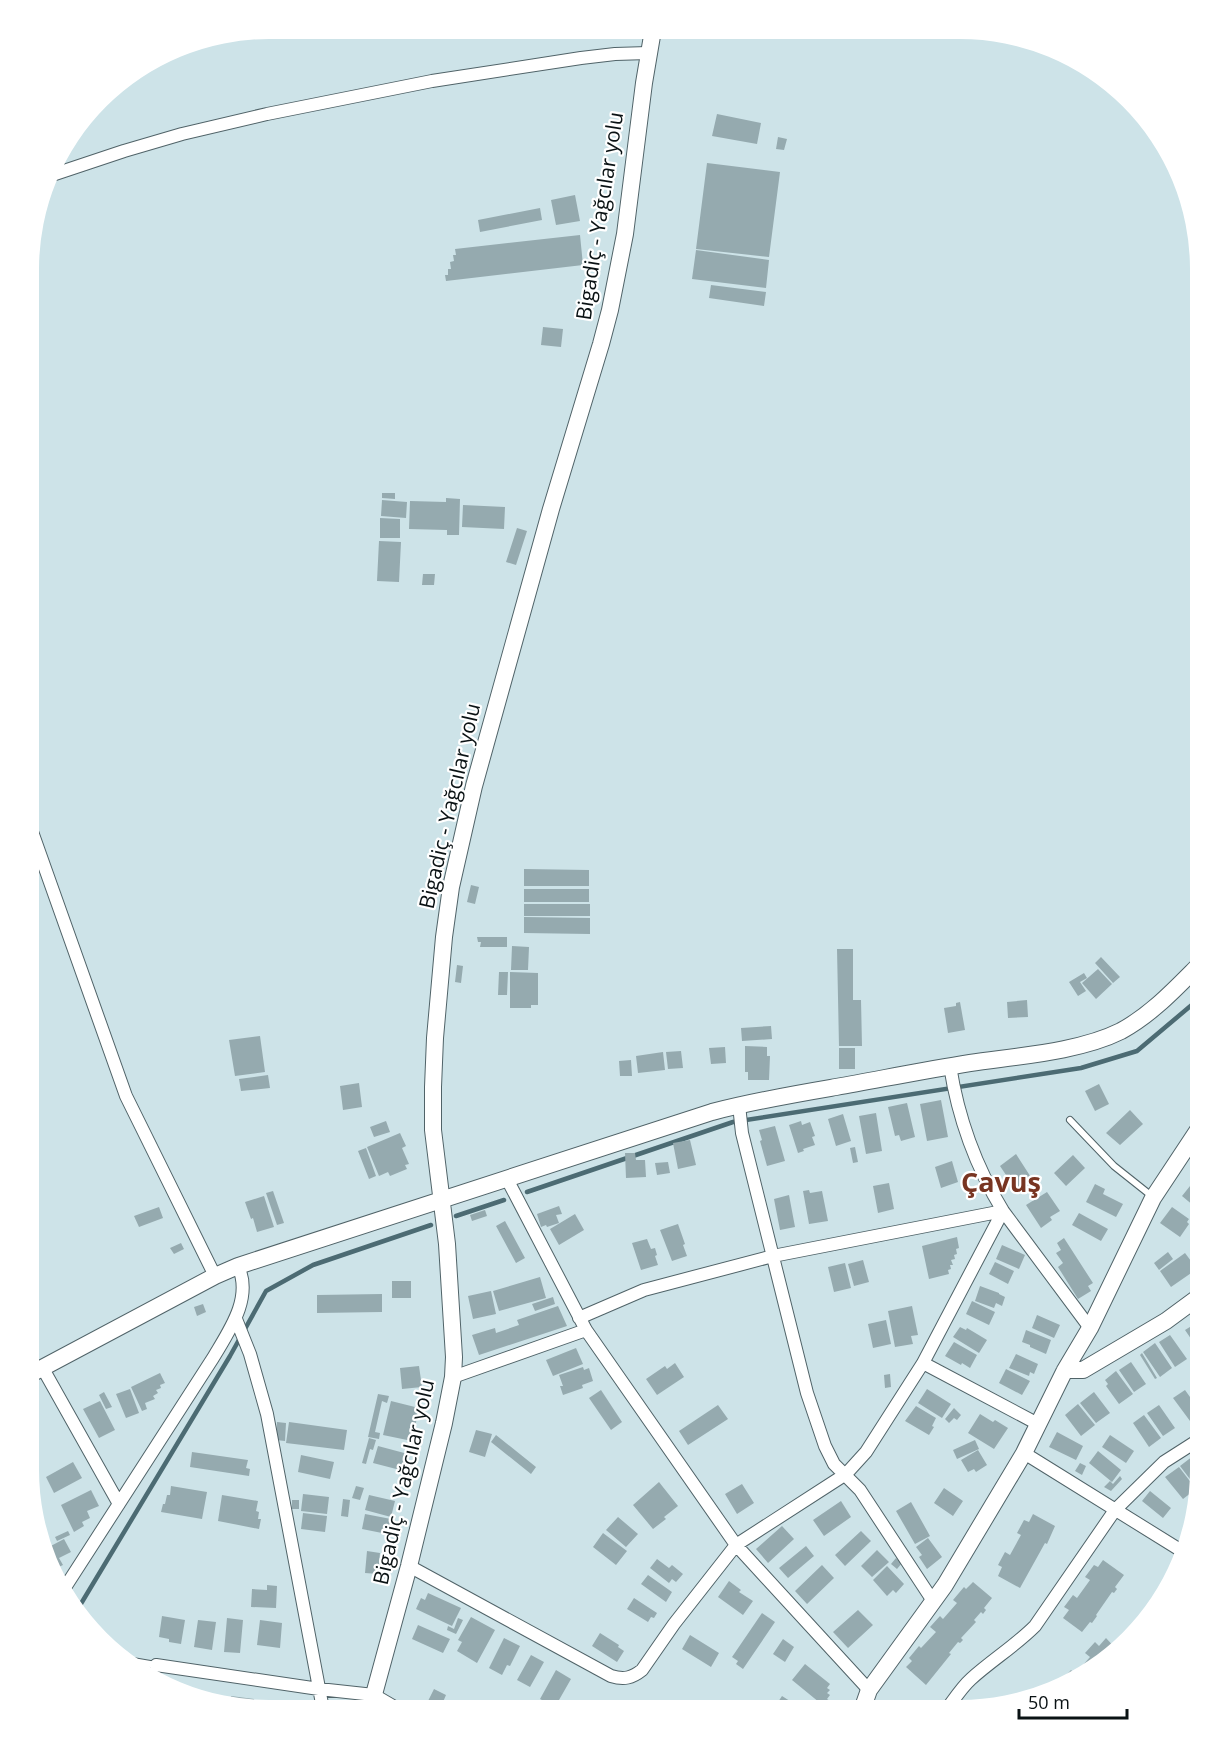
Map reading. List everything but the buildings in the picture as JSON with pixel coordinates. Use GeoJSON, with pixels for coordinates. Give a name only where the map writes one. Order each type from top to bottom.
{"type":"FeatureCollection","features":[{"type":"Feature","properties":{"kind":"street","name":"Bigadiç - Yağcılar yolu"},"geometry":{"type":"LineString","coordinates":[[373,1700],[409,1566],[453,1377],[454,1357],[447,1244],[433,1130],[432,1087],[444,937],[451,887],[477,775],[551,509],[602,344],[625,234],[651,39]]}},
{"type":"Feature","properties":{"kind":"street"},"geometry":{"type":"LineString","coordinates":[[61,172],[182,134],[267,114],[432,81],[581,58],[648,53]]}},
{"type":"Feature","properties":{"kind":"street"},"geometry":{"type":"LineString","coordinates":[[39,851],[126,1096],[215,1276]]}},
{"type":"Feature","properties":{"kind":"street"},"geometry":{"type":"LineString","coordinates":[[39,1369],[238,1266],[712,1112],[951,1071],[1100,1040],[1140,1020],[1190,974]]}},
{"type":"Feature","properties":{"kind":"street"},"geometry":{"type":"LineString","coordinates":[[951,1071],[954,1092],[978,1165],[993,1195],[1089,1328]]}},
{"type":"Feature","properties":{"kind":"street"},"geometry":{"type":"LineString","coordinates":[[739,1109],[742,1133],[807,1393],[829,1454],[834,1464],[860,1490],[933,1601]]}},
{"type":"Feature","properties":{"kind":"street"},"geometry":{"type":"LineString","coordinates":[[866,1700],[869,1690],[945,1585],[1024,1453],[1154,1198],[1190,1142]]}},
{"type":"Feature","properties":{"kind":"street"},"geometry":{"type":"LineString","coordinates":[[507,1179],[586,1330],[736,1545],[869,1690]]}},
{"type":"Feature","properties":{"kind":"street"},"geometry":{"type":"LineString","coordinates":[[579,1318],[644,1290],[773,1256],[1003,1211]]}},
{"type":"Feature","properties":{"kind":"street"},"geometry":{"type":"LineString","coordinates":[[409,1566],[612,1676],[621,1679],[629,1678],[642,1670],[674,1624],[736,1545],[846,1474],[867,1452],[923,1363],[1003,1211]]}},
{"type":"Feature","properties":{"kind":"street"},"geometry":{"type":"LineString","coordinates":[[68,1582],[238,1323],[243,1279],[238,1266]]}},
{"type":"Feature","properties":{"kind":"street"},"geometry":{"type":"LineString","coordinates":[[1065,1370],[1083,1370],[1166,1321],[1190,1303]]}},
{"type":"Feature","properties":{"kind":"street"},"geometry":{"type":"LineString","coordinates":[[238,1323],[250,1354],[267,1414],[321,1700]]}},
{"type":"Feature","properties":{"kind":"street"},"geometry":{"type":"LineString","coordinates":[[453,1377],[586,1330]]}},
{"type":"Feature","properties":{"kind":"street"},"geometry":{"type":"LineString","coordinates":[[923,1363],[1038,1424]]}},
{"type":"Feature","properties":{"kind":"street"},"geometry":{"type":"LineString","coordinates":[[39,1376],[119,1504]]}},
{"type":"Feature","properties":{"kind":"street"},"geometry":{"type":"LineString","coordinates":[[955,1700],[959,1692],[971,1679],[1035,1626],[1115,1510],[1164,1462],[1190,1445]]}},
{"type":"Feature","properties":{"kind":"street"},"geometry":{"type":"LineString","coordinates":[[1024,1453],[1176,1548]]}},
{"type":"Feature","properties":{"kind":"street"},"geometry":{"type":"LineString","coordinates":[[156,1665],[319,1689],[364,1700]]}},
{"type":"Feature","properties":{"kind":"lane"},"geometry":{"type":"LineString","coordinates":[[1070,1120],[1106,1159],[1154,1198]]}},
{"type":"Feature","properties":{"kind":"lane"},"geometry":{"type":"LineString","coordinates":[[144,1663],[156,1665]]}},
{"type":"Feature","properties":{"kind":"waterway"},"geometry":{"type":"LineString","coordinates":[[527,1192],[733,1122],[1081,1068],[1137,1051],[1190,1006]]}},
{"type":"Feature","properties":{"kind":"waterway"},"geometry":{"type":"LineString","coordinates":[[456,1216],[504,1200]]}},
{"type":"Feature","properties":{"kind":"waterway"},"geometry":{"type":"LineString","coordinates":[[82,1603],[230,1356],[266,1291],[313,1265],[431,1225]]}},
{"type":"Feature","properties":{"kind":"district","name":"Çavuş"},"geometry":{"type":"Point","coordinates":[1001,1183]}}]}
